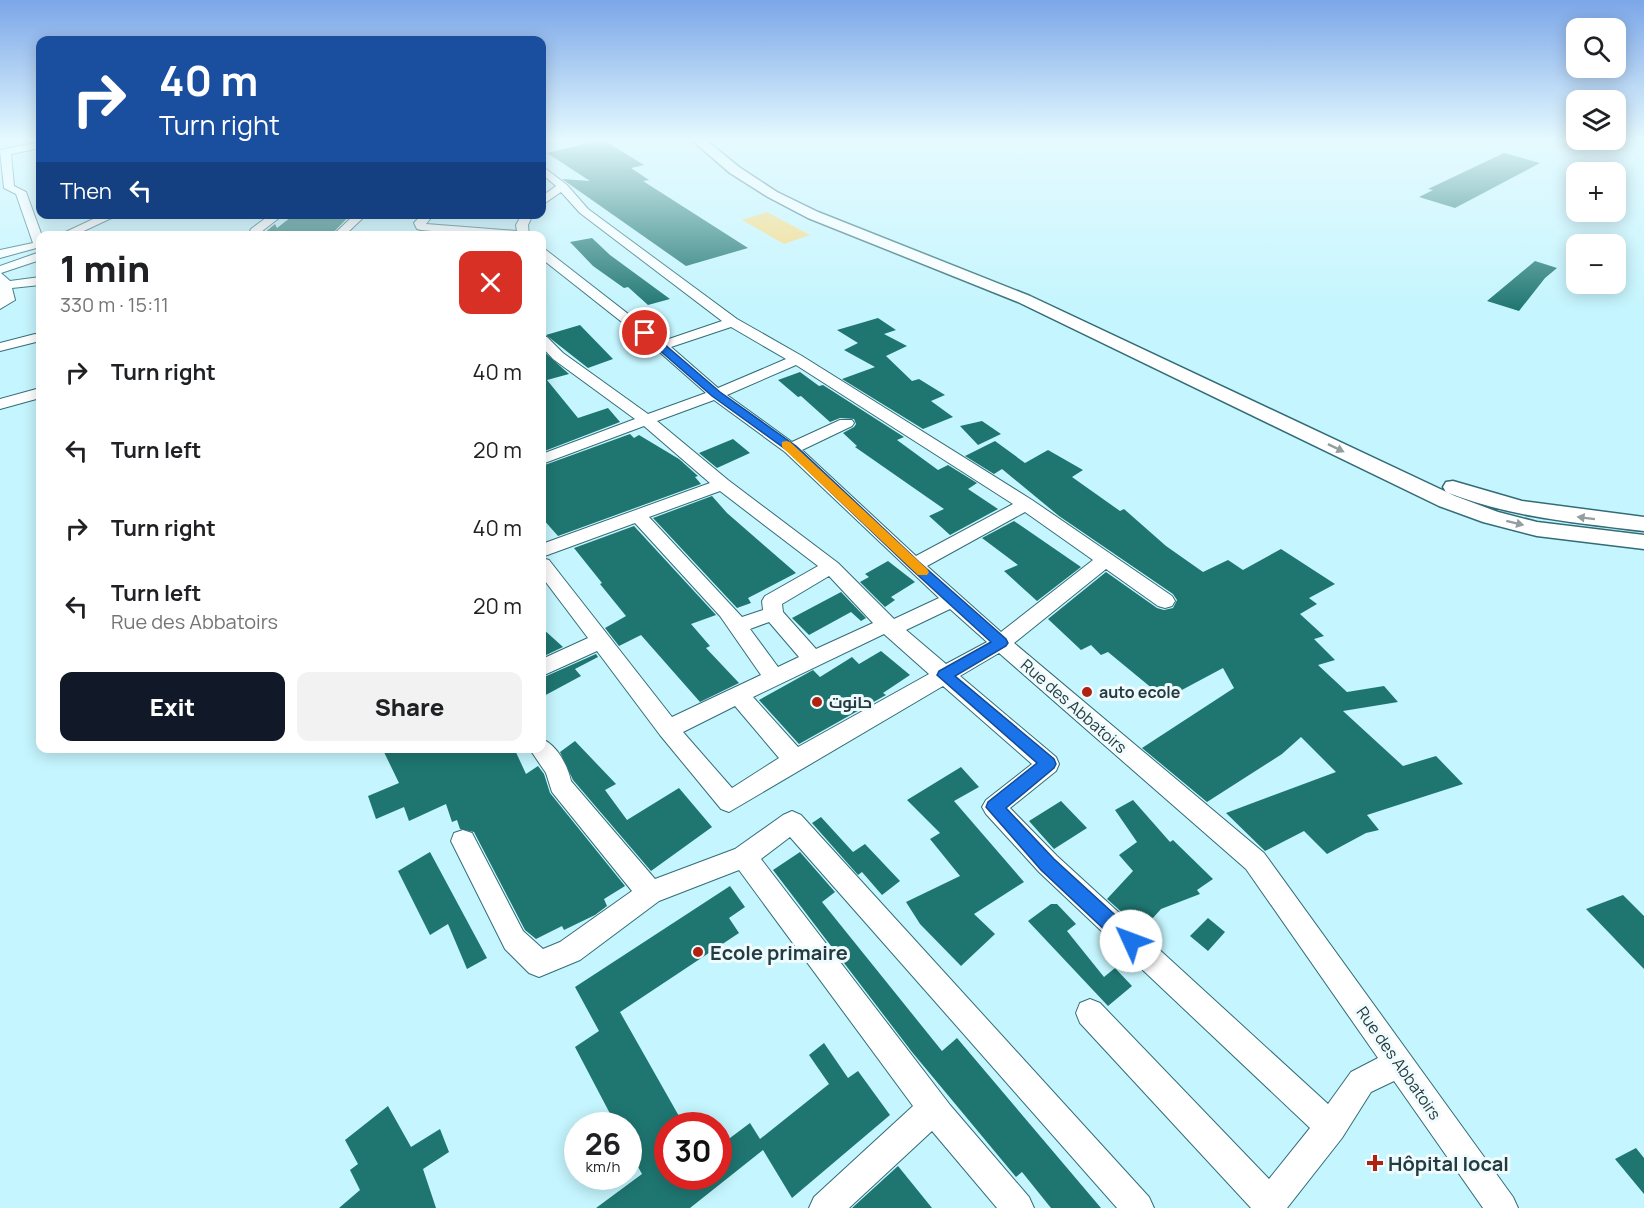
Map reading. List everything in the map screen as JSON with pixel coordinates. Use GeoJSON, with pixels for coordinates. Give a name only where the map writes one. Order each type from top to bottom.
{"type":"FeatureCollection","features":[{"type":"Feature","properties":{"kind":"street"},"geometry":{"type":"LineString","coordinates":[[23,197],[36,242]]}},
{"type":"Feature","properties":{"kind":"street"},"geometry":{"type":"LineString","coordinates":[[564,197],[584,210],[732,322],[797,359],[1026,504],[1165,601]]}},
{"type":"Feature","properties":{"kind":"street"},"geometry":{"type":"LineString","coordinates":[[778,197],[798,210],[1022,298],[1447,501],[1491,517],[1537,529],[1644,542]]}},
{"type":"Feature","properties":{"kind":"street"},"geometry":{"type":"LineString","coordinates":[[795,197],[808,205],[1028,292],[1460,490],[1519,507],[1578,517],[1644,524]]}},
{"type":"Feature","properties":{"kind":"street"},"geometry":{"type":"LineString","coordinates":[[74,231],[103,219]]}},
{"type":"Feature","properties":{"kind":"street"},"geometry":{"type":"LineString","coordinates":[[255,231],[272,219]]}},
{"type":"Feature","properties":{"kind":"street"},"geometry":{"type":"LineString","coordinates":[[343,231],[356,219]]}},
{"type":"Feature","properties":{"kind":"street"},"geometry":{"type":"LineString","coordinates":[[424,219],[420,223],[421,227],[472,231]]}},
{"type":"Feature","properties":{"kind":"street"},"geometry":{"type":"LineString","coordinates":[[0,254],[36,252]]}},
{"type":"Feature","properties":{"kind":"street"},"geometry":{"type":"LineString","coordinates":[[0,270],[36,253]]}},
{"type":"Feature","properties":{"kind":"street","name":"Rue des Abbatoirs"},"geometry":{"type":"LineString","coordinates":[[546,256],[662,346],[716,394],[792,449],[914,565],[1001,643],[1255,861],[1502,1208]]}},
{"type":"Feature","properties":{"kind":"street"},"geometry":{"type":"LineString","coordinates":[[546,267],[565,271]]}},
{"type":"Feature","properties":{"kind":"street"},"geometry":{"type":"LineString","coordinates":[[0,305],[8,300],[3,281],[36,281]]}},
{"type":"Feature","properties":{"kind":"street"},"geometry":{"type":"LineString","coordinates":[[662,346],[732,322]]}},
{"type":"Feature","properties":{"kind":"street"},"geometry":{"type":"LineString","coordinates":[[0,347],[35,338]]}},
{"type":"Feature","properties":{"kind":"street"},"geometry":{"type":"LineString","coordinates":[[546,344],[558,356],[646,420],[722,484],[831,567],[888,627],[1048,764],[994,807],[1048,864],[1331,1127]]}},
{"type":"Feature","properties":{"kind":"street"},"geometry":{"type":"LineString","coordinates":[[546,360],[558,356]]}},
{"type":"Feature","properties":{"kind":"street"},"geometry":{"type":"LineString","coordinates":[[546,458],[716,394],[797,359]]}},
{"type":"Feature","properties":{"kind":"street"},"geometry":{"type":"LineString","coordinates":[[0,404],[36,394]]}},
{"type":"Feature","properties":{"kind":"street"},"geometry":{"type":"LineString","coordinates":[[792,449],[846,423]]}},
{"type":"Feature","properties":{"kind":"street"},"geometry":{"type":"LineString","coordinates":[[546,550],[639,517],[722,484]]}},
{"type":"Feature","properties":{"kind":"street"},"geometry":{"type":"LineString","coordinates":[[914,565],[1026,504]]}},
{"type":"Feature","properties":{"kind":"street"},"geometry":{"type":"LineString","coordinates":[[639,517],[728,611],[774,678]]}},
{"type":"Feature","properties":{"kind":"street"},"geometry":{"type":"LineString","coordinates":[[546,569],[668,729],[729,802],[795,760],[1001,643],[1106,559]]}},
{"type":"Feature","properties":{"kind":"street"},"geometry":{"type":"LineString","coordinates":[[813,659],[772,614],[772,601],[831,567]]}},
{"type":"Feature","properties":{"kind":"street"},"geometry":{"type":"LineString","coordinates":[[668,729],[813,659],[952,599]]}},
{"type":"Feature","properties":{"kind":"street"},"geometry":{"type":"LineString","coordinates":[[738,625],[772,614]]}},
{"type":"Feature","properties":{"kind":"street"},"geometry":{"type":"LineString","coordinates":[[546,666],[601,641]]}},
{"type":"Feature","properties":{"kind":"street"},"geometry":{"type":"LineString","coordinates":[[738,695],[795,760]]}},
{"type":"Feature","properties":{"kind":"street"},"geometry":{"type":"LineString","coordinates":[[544,753],[557,770],[560,786],[650,893]]}},
{"type":"Feature","properties":{"kind":"street"},"geometry":{"type":"LineString","coordinates":[[463,841],[514,940],[539,964],[570,951],[650,893],[744,858],[792,822],[1138,1208]]}},
{"type":"Feature","properties":{"kind":"street"},"geometry":{"type":"LineString","coordinates":[[744,858],[933,1109],[1018,1208]]}},
{"type":"Feature","properties":{"kind":"street"},"geometry":{"type":"LineString","coordinates":[[1090,1012],[1269,1206],[1331,1127],[1361,1082],[1399,1063]]}},
{"type":"Feature","properties":{"kind":"street"},"geometry":{"type":"LineString","coordinates":[[825,1208],[933,1109]]}},
{"type":"Feature","properties":{"kind":"shaded area"},"geometry":{"type":"Polygon","coordinates":[[[767,212],[810,235],[784,244],[742,220],[767,212]]]}},
{"type":"Feature","properties":{"kind":"building"},"geometry":{"type":"Polygon","coordinates":[[[588,197],[669,197],[748,248],[686,266],[588,197]]]}},
{"type":"Feature","properties":{"kind":"building"},"geometry":{"type":"Polygon","coordinates":[[[1420,197],[1475,197],[1455,208],[1420,197]]]}},
{"type":"Feature","properties":{"kind":"building"},"geometry":{"type":"Polygon","coordinates":[[[289,219],[346,219],[335,231],[267,231],[275,224],[277,228],[289,219]]]}},
{"type":"Feature","properties":{"kind":"building"},"geometry":{"type":"Polygon","coordinates":[[[592,238],[610,255],[670,299],[648,305],[628,287],[624,288],[593,266],[570,242],[592,238]]]}},
{"type":"Feature","properties":{"kind":"building"},"geometry":{"type":"Polygon","coordinates":[[[1535,261],[1557,268],[1545,278],[1519,311],[1487,301],[1535,261]]]}},
{"type":"Feature","properties":{"kind":"building"},"geometry":{"type":"Polygon","coordinates":[[[878,318],[896,330],[884,334],[907,346],[886,356],[912,381],[919,379],[945,395],[931,401],[953,417],[923,429],[842,379],[875,367],[844,350],[858,343],[837,330],[878,318]]]}},
{"type":"Feature","properties":{"kind":"building"},"geometry":{"type":"Polygon","coordinates":[[[580,325],[613,359],[588,368],[546,335],[580,325]]]}},
{"type":"Feature","properties":{"kind":"building"},"geometry":{"type":"Polygon","coordinates":[[[546,354],[569,374],[547,380],[578,418],[608,408],[620,422],[546,450],[546,354]]]}},
{"type":"Feature","properties":{"kind":"building"},"geometry":{"type":"Polygon","coordinates":[[[800,372],[819,386],[823,385],[904,437],[897,440],[938,470],[948,465],[977,483],[968,489],[998,509],[950,535],[929,516],[944,509],[855,447],[857,446],[843,433],[854,427],[856,424],[854,419],[840,418],[830,422],[801,396],[798,397],[778,380],[800,372]]]}},
{"type":"Feature","properties":{"kind":"building"},"geometry":{"type":"Polygon","coordinates":[[[982,421],[1001,434],[978,445],[960,426],[982,421]]]}},
{"type":"Feature","properties":{"kind":"building"},"geometry":{"type":"Polygon","coordinates":[[[630,434],[634,438],[639,435],[679,459],[698,476],[695,477],[701,484],[558,536],[546,522],[546,465],[630,434]]]}},
{"type":"Feature","properties":{"kind":"building"},"geometry":{"type":"Polygon","coordinates":[[[733,439],[750,453],[717,468],[699,453],[733,439]]]}},
{"type":"Feature","properties":{"kind":"building"},"geometry":{"type":"Polygon","coordinates":[[[995,441],[1025,463],[1048,450],[1083,470],[1072,477],[1120,511],[1124,509],[1166,546],[1203,572],[1228,560],[1243,570],[1281,549],[1335,584],[1309,598],[1317,604],[1300,614],[1324,636],[1314,639],[1335,660],[1318,665],[1347,692],[1384,686],[1398,702],[1343,711],[1403,766],[1436,756],[1463,784],[1367,815],[1379,830],[1366,833],[1327,854],[1304,831],[1265,851],[1226,813],[1336,772],[1301,737],[1282,754],[1207,802],[1142,748],[1234,688],[1223,668],[1165,699],[1108,652],[1101,655],[1091,645],[1081,650],[1048,619],[1106,572],[1157,608],[1164,610],[1173,608],[1177,600],[1173,594],[1059,516],[1002,469],[994,474],[965,456],[995,441]]]}},
{"type":"Feature","properties":{"kind":"building"},"geometry":{"type":"Polygon","coordinates":[[[712,496],[727,513],[796,573],[748,598],[751,603],[737,608],[653,518],[712,496]]]}},
{"type":"Feature","properties":{"kind":"building"},"geometry":{"type":"Polygon","coordinates":[[[1014,521],[1081,567],[1037,601],[1004,571],[1018,565],[982,538],[1014,521]]]}},
{"type":"Feature","properties":{"kind":"building"},"geometry":{"type":"Polygon","coordinates":[[[634,526],[716,615],[691,624],[710,646],[706,648],[739,683],[700,702],[641,635],[619,646],[605,628],[626,616],[574,548],[634,526]]]}},
{"type":"Feature","properties":{"kind":"building"},"geometry":{"type":"Polygon","coordinates":[[[888,561],[915,582],[891,597],[895,600],[885,607],[860,582],[869,577],[865,574],[888,561]]]}},
{"type":"Feature","properties":{"kind":"building"},"geometry":{"type":"Polygon","coordinates":[[[841,592],[866,618],[861,621],[851,612],[809,635],[792,618],[841,592]]]}},
{"type":"Feature","properties":{"kind":"building"},"geometry":{"type":"Polygon","coordinates":[[[546,632],[563,647],[546,655],[546,632]]]}},
{"type":"Feature","properties":{"kind":"building","name":"حانوت"},"geometry":{"type":"Polygon","coordinates":[[[881,651],[910,675],[883,693],[886,695],[799,744],[759,700],[813,670],[820,677],[852,657],[859,664],[881,651]]]}},
{"type":"Feature","properties":{"kind":"building"},"geometry":{"type":"Polygon","coordinates":[[[596,654],[598,657],[575,669],[581,676],[546,695],[546,676],[596,654]]]}},
{"type":"Feature","properties":{"kind":"building"},"geometry":{"type":"Polygon","coordinates":[[[575,741],[616,784],[605,790],[627,820],[679,788],[712,827],[651,871],[573,780],[560,752],[575,741]]]}},
{"type":"Feature","properties":{"kind":"building"},"geometry":{"type":"Polygon","coordinates":[[[384,753],[516,753],[526,774],[538,766],[544,774],[550,793],[625,886],[604,899],[607,906],[595,915],[564,930],[562,926],[536,939],[525,930],[474,832],[460,829],[457,820],[452,822],[446,804],[409,821],[404,807],[376,819],[368,796],[399,783],[384,753]]]}},
{"type":"Feature","properties":{"kind":"building"},"geometry":{"type":"Polygon","coordinates":[[[961,767],[979,787],[954,801],[1024,882],[974,914],[995,934],[961,966],[920,924],[906,902],[960,876],[930,839],[940,833],[907,800],[961,767]]]}},
{"type":"Feature","properties":{"kind":"building"},"geometry":{"type":"Polygon","coordinates":[[[1133,800],[1170,842],[1173,840],[1213,879],[1197,890],[1200,894],[1161,909],[1142,930],[1107,899],[1133,871],[1119,855],[1137,842],[1115,810],[1133,800]]]}},
{"type":"Feature","properties":{"kind":"building"},"geometry":{"type":"Polygon","coordinates":[[[1061,801],[1087,828],[1054,849],[1029,821],[1061,801]]]}},
{"type":"Feature","properties":{"kind":"building"},"geometry":{"type":"Polygon","coordinates":[[[821,817],[853,852],[865,844],[900,881],[882,895],[862,872],[858,875],[812,823],[821,817]]]}},
{"type":"Feature","properties":{"kind":"building"},"geometry":{"type":"Polygon","coordinates":[[[430,852],[487,958],[467,969],[448,924],[430,935],[398,871],[430,852]]]}},
{"type":"Feature","properties":{"kind":"building"},"geometry":{"type":"Polygon","coordinates":[[[800,852],[835,892],[822,902],[942,1051],[957,1038],[1101,1208],[1051,1208],[1022,1172],[1016,1177],[912,1052],[773,870],[800,852]]]}},
{"type":"Feature","properties":{"kind":"building"},"geometry":{"type":"Polygon","coordinates":[[[730,886],[745,907],[729,918],[739,933],[620,1012],[677,1112],[654,1112],[654,1190],[713,1190],[690,1208],[596,1208],[620,1190],[642,1190],[642,1112],[609,1112],[575,1047],[599,1031],[575,987],[730,886]]]}},
{"type":"Feature","properties":{"kind":"building"},"geometry":{"type":"Polygon","coordinates":[[[1623,895],[1644,916],[1644,969],[1586,909],[1623,895]]]}},
{"type":"Feature","properties":{"kind":"building"},"geometry":{"type":"Polygon","coordinates":[[[1051,904],[1057,904],[1076,924],[1067,931],[1104,977],[1115,968],[1132,986],[1108,1006],[1028,921],[1051,904]]]}},
{"type":"Feature","properties":{"kind":"building"},"geometry":{"type":"Polygon","coordinates":[[[1208,918],[1225,932],[1208,951],[1190,936],[1208,918]]]}},
{"type":"Feature","properties":{"kind":"building"},"geometry":{"type":"Polygon","coordinates":[[[824,1043],[848,1078],[858,1071],[890,1115],[792,1198],[763,1150],[732,1175],[732,1136],[750,1123],[760,1139],[829,1084],[809,1055],[824,1043]]]}},
{"type":"Feature","properties":{"kind":"building"},"geometry":{"type":"Polygon","coordinates":[[[388,1106],[411,1147],[440,1129],[449,1152],[423,1169],[436,1208],[339,1208],[360,1190],[350,1170],[358,1164],[345,1140],[388,1106]]]}},
{"type":"Feature","properties":{"kind":"building"},"geometry":{"type":"Polygon","coordinates":[[[1636,1148],[1644,1158],[1644,1194],[1615,1159],[1636,1148]]]}},
{"type":"Feature","properties":{"kind":"building"},"geometry":{"type":"Polygon","coordinates":[[[898,1166],[932,1208],[852,1208],[898,1166]]]}},
{"type":"Feature","properties":{"kind":"slow traffic"},"geometry":{"type":"LineString","coordinates":[[786,444],[922,572]]}},
{"type":"Feature","properties":{"kind":"place","name":"auto ecole"},"geometry":{"type":"Point","coordinates":[1087,692]}},
{"type":"Feature","properties":{"kind":"place","name":"حانوت"},"geometry":{"type":"Point","coordinates":[817,702]}},
{"type":"Feature","properties":{"kind":"place","name":"Ecole primaire"},"geometry":{"type":"Point","coordinates":[698,952]}},
{"type":"Feature","properties":{"kind":"place","name":"Hôpital local"},"geometry":{"type":"Point","coordinates":[1375,1163]}},
{"type":"Feature","properties":{"kind":"route"},"geometry":{"type":"LineString","coordinates":[[645,333],[716,394],[792,449],[914,565],[1001,643],[944,675],[1048,764],[994,807],[1048,864],[1131,941]]}}]}
